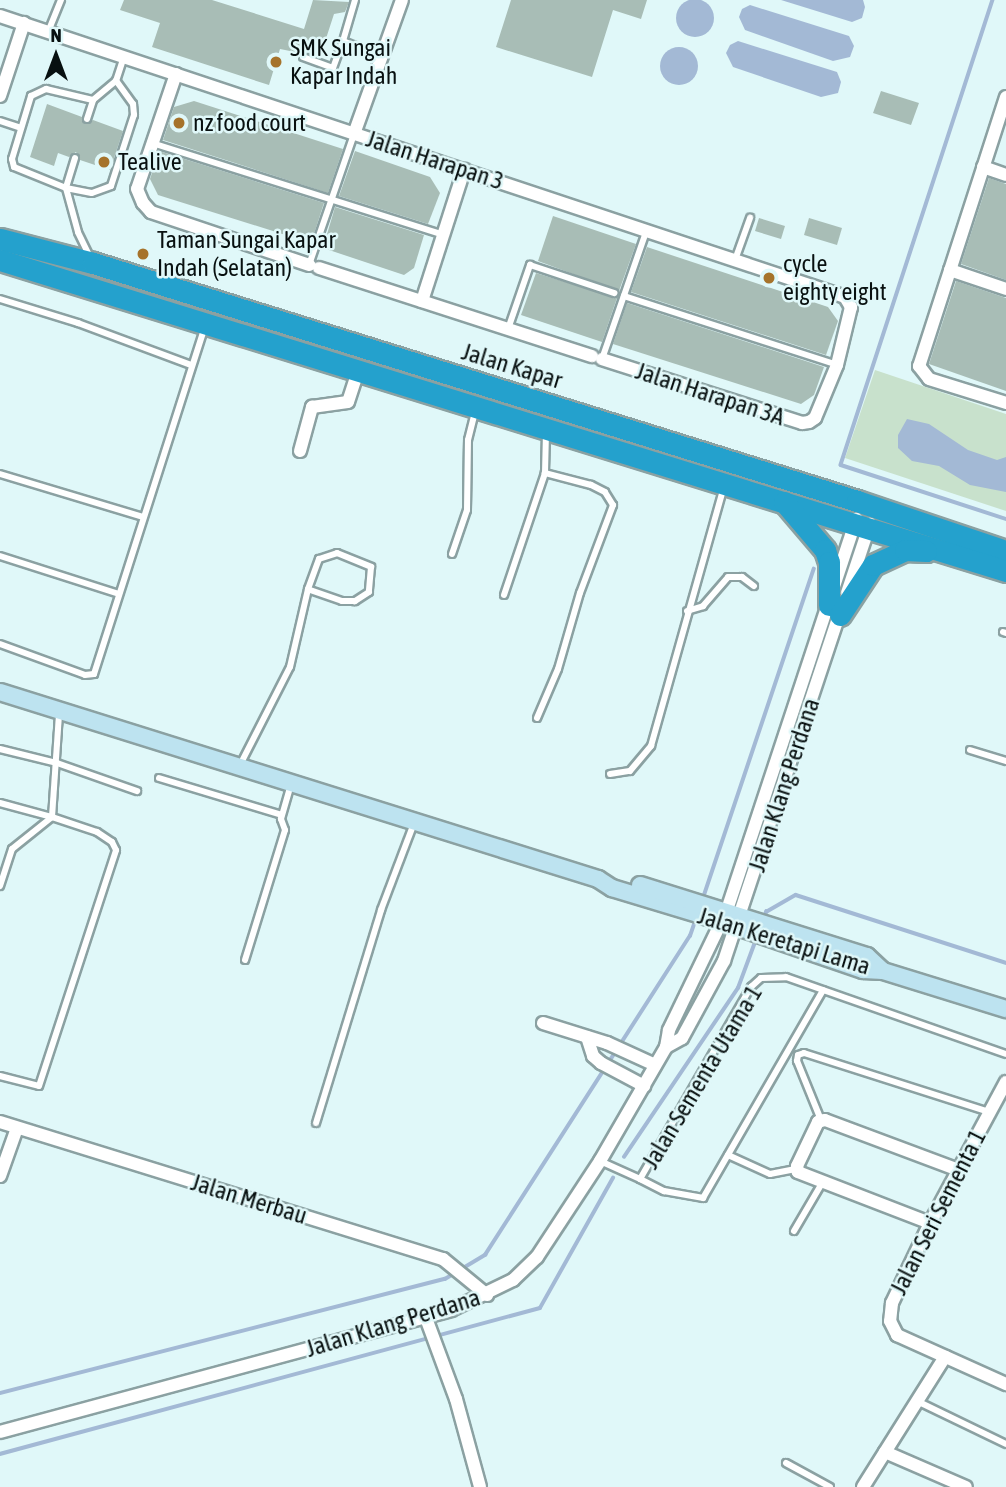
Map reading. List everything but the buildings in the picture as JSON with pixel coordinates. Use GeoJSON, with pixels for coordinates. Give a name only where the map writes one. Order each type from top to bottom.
{"type":"FeatureCollection","features":[{"type":"Feature","properties":{"kind":"highway"},"geometry":{"type":"LineString","coordinates":[[0,227],[23,246]]}},
{"type":"Feature","properties":{"kind":"highway","name":"Jalan Kapar"},"geometry":{"type":"LineString","coordinates":[[0,239],[93,263],[865,515],[1006,551]]}},
{"type":"Feature","properties":{"kind":"highway","name":"Jalan Kapar"},"geometry":{"type":"LineString","coordinates":[[0,260],[783,501],[865,515],[945,551],[1006,571]]}},
{"type":"Feature","properties":{"kind":"highway"},"geometry":{"type":"LineString","coordinates":[[783,501],[825,550],[829,562],[834,610]]}},
{"type":"Feature","properties":{"kind":"highway"},"geometry":{"type":"LineString","coordinates":[[834,610],[873,565],[887,556],[905,550],[945,551]]}},
{"type":"Feature","properties":{"kind":"street"},"geometry":{"type":"LineString","coordinates":[[354,134],[402,0]]}},
{"type":"Feature","properties":{"kind":"street","name":"Jalan Harapan 3"},"geometry":{"type":"LineString","coordinates":[[0,16],[845,297]]}},
{"type":"Feature","properties":{"kind":"street"},"geometry":{"type":"LineString","coordinates":[[0,96],[24,23]]}},
{"type":"Feature","properties":{"kind":"street","name":"Jalan Harapan 3A"},"geometry":{"type":"LineString","coordinates":[[176,74],[137,188],[151,212],[802,423],[815,418],[837,365],[851,307],[845,297]]}},
{"type":"Feature","properties":{"kind":"street"},"geometry":{"type":"LineString","coordinates":[[1006,97],[919,366],[929,379],[1006,403]]}},
{"type":"Feature","properties":{"kind":"street"},"geometry":{"type":"LineString","coordinates":[[983,167],[1006,175]]}},
{"type":"Feature","properties":{"kind":"street"},"geometry":{"type":"LineString","coordinates":[[422,301],[464,170]]}},
{"type":"Feature","properties":{"kind":"street"},"geometry":{"type":"LineString","coordinates":[[0,252],[49,268],[72,283]]}},
{"type":"Feature","properties":{"kind":"street"},"geometry":{"type":"LineString","coordinates":[[950,270],[1006,289]]}},
{"type":"Feature","properties":{"kind":"street"},"geometry":{"type":"LineString","coordinates":[[300,451],[312,407],[348,402],[358,371]]}},
{"type":"Feature","properties":{"kind":"street","name":"Jalan Klang Perdana"},"geometry":{"type":"LineString","coordinates":[[666,1047],[682,1038],[724,961],[731,918],[865,515]]}},
{"type":"Feature","properties":{"kind":"street","name":"Jalan Keretapi Lama"},"geometry":{"type":"LineString","coordinates":[[0,692],[598,879],[612,888],[684,904],[769,931],[867,956],[883,971],[1006,1009]]}},
{"type":"Feature","properties":{"kind":"street","name":"Jalan Klang Perdana"},"geometry":{"type":"LineString","coordinates":[[0,1432],[426,1318],[486,1295],[513,1280],[537,1258],[600,1161],[666,1047],[669,1030],[731,918]]}},
{"type":"Feature","properties":{"kind":"street"},"geometry":{"type":"LineString","coordinates":[[543,1023],[612,1046],[655,1065]]}},
{"type":"Feature","properties":{"kind":"street"},"geometry":{"type":"LineString","coordinates":[[587,1037],[593,1056],[601,1063],[644,1086]]}},
{"type":"Feature","properties":{"kind":"street","name":"Jalan Seri Sementa 1"},"geometry":{"type":"LineString","coordinates":[[1006,1082],[930,1223],[892,1304],[890,1321],[897,1335],[1006,1384]]}},
{"type":"Feature","properties":{"kind":"street"},"geometry":{"type":"LineString","coordinates":[[930,1223],[822,1183],[796,1169],[821,1120],[959,1170]]}},
{"type":"Feature","properties":{"kind":"street","name":"Jalan Merbau"},"geometry":{"type":"LineString","coordinates":[[0,1122],[443,1259],[464,1273],[486,1295]]}},
{"type":"Feature","properties":{"kind":"street"},"geometry":{"type":"LineString","coordinates":[[0,1176],[17,1128]]}},
{"type":"Feature","properties":{"kind":"street"},"geometry":{"type":"LineString","coordinates":[[426,1318],[481,1487]]}},
{"type":"Feature","properties":{"kind":"street"},"geometry":{"type":"LineString","coordinates":[[863,1487],[945,1357]]}},
{"type":"Feature","properties":{"kind":"street"},"geometry":{"type":"LineString","coordinates":[[885,1452],[966,1487]]}},
{"type":"Feature","properties":{"kind":"lane"},"geometry":{"type":"LineString","coordinates":[[48,32],[61,0]]}},
{"type":"Feature","properties":{"kind":"lane"},"geometry":{"type":"LineString","coordinates":[[303,57],[333,68],[355,0]]}},
{"type":"Feature","properties":{"kind":"lane"},"geometry":{"type":"LineString","coordinates":[[343,41],[383,57]]}},
{"type":"Feature","properties":{"kind":"lane"},"geometry":{"type":"LineString","coordinates":[[87,119],[93,100],[116,80],[124,57]]}},
{"type":"Feature","properties":{"kind":"lane"},"geometry":{"type":"LineString","coordinates":[[93,100],[46,89],[31,96],[12,159],[14,167],[66,188],[92,193],[111,186],[134,116],[132,104],[116,80]]}},
{"type":"Feature","properties":{"kind":"lane"},"geometry":{"type":"LineString","coordinates":[[0,121],[21,128]]}},
{"type":"Feature","properties":{"kind":"lane"},"geometry":{"type":"LineString","coordinates":[[314,266],[331,200],[354,134]]}},
{"type":"Feature","properties":{"kind":"lane"},"geometry":{"type":"LineString","coordinates":[[152,143],[443,235]]}},
{"type":"Feature","properties":{"kind":"lane"},"geometry":{"type":"LineString","coordinates":[[75,158],[66,188],[78,232],[93,263]]}},
{"type":"Feature","properties":{"kind":"lane"},"geometry":{"type":"LineString","coordinates":[[735,260],[750,218]]}},
{"type":"Feature","properties":{"kind":"lane"},"geometry":{"type":"LineString","coordinates":[[597,357],[624,296],[646,231]]}},
{"type":"Feature","properties":{"kind":"lane"},"geometry":{"type":"LineString","coordinates":[[508,328],[530,265],[614,292]]}},
{"type":"Feature","properties":{"kind":"lane"},"geometry":{"type":"LineString","coordinates":[[624,296],[837,365]]}},
{"type":"Feature","properties":{"kind":"lane"},"geometry":{"type":"LineString","coordinates":[[0,299],[78,323],[191,365]]}},
{"type":"Feature","properties":{"kind":"lane"},"geometry":{"type":"LineString","coordinates":[[0,645],[85,675],[94,674],[206,325]]}},
{"type":"Feature","properties":{"kind":"lane"},"geometry":{"type":"LineString","coordinates":[[452,554],[467,510],[468,440],[476,407]]}},
{"type":"Feature","properties":{"kind":"lane"},"geometry":{"type":"LineString","coordinates":[[504,595],[545,473],[546,428]]}},
{"type":"Feature","properties":{"kind":"lane"},"geometry":{"type":"LineString","coordinates":[[537,718],[558,669],[580,593],[613,505],[605,492],[591,485],[545,473]]}},
{"type":"Feature","properties":{"kind":"lane"},"geometry":{"type":"LineString","coordinates":[[0,474],[143,517]]}},
{"type":"Feature","properties":{"kind":"lane"},"geometry":{"type":"LineString","coordinates":[[610,774],[630,771],[650,746],[725,483]]}},
{"type":"Feature","properties":{"kind":"lane"},"geometry":{"type":"LineString","coordinates":[[239,767],[290,667],[308,589],[319,559],[337,553],[371,567],[369,592],[355,601],[342,601],[308,589]]}},
{"type":"Feature","properties":{"kind":"lane"},"geometry":{"type":"LineString","coordinates":[[0,556],[119,594]]}},
{"type":"Feature","properties":{"kind":"lane"},"geometry":{"type":"LineString","coordinates":[[687,611],[703,606],[729,577],[741,577],[754,586]]}},
{"type":"Feature","properties":{"kind":"lane"},"geometry":{"type":"LineString","coordinates":[[0,886],[12,849],[52,817],[59,711]]}},
{"type":"Feature","properties":{"kind":"lane"},"geometry":{"type":"LineString","coordinates":[[0,749],[57,763],[137,791]]}},
{"type":"Feature","properties":{"kind":"lane"},"geometry":{"type":"LineString","coordinates":[[970,750],[1006,761]]}},
{"type":"Feature","properties":{"kind":"lane"},"geometry":{"type":"LineString","coordinates":[[159,778],[282,815]]}},
{"type":"Feature","properties":{"kind":"lane"},"geometry":{"type":"LineString","coordinates":[[245,960],[285,830],[282,815],[291,783]]}},
{"type":"Feature","properties":{"kind":"lane"},"geometry":{"type":"LineString","coordinates":[[0,803],[97,832],[112,842],[116,850],[39,1086],[0,1076]]}},
{"type":"Feature","properties":{"kind":"lane"},"geometry":{"type":"LineString","coordinates":[[316,1123],[381,910],[414,822]]}},
{"type":"Feature","properties":{"kind":"lane","name":"Jalan Sementa Utama 1"},"geometry":{"type":"LineString","coordinates":[[600,1161],[640,1179],[751,987],[761,978],[773,975],[823,990],[1006,1054]]}},
{"type":"Feature","properties":{"kind":"lane"},"geometry":{"type":"LineString","coordinates":[[640,1179],[664,1191],[703,1198],[823,990]]}},
{"type":"Feature","properties":{"kind":"lane"},"geometry":{"type":"LineString","coordinates":[[789,1050],[798,1055],[804,1053],[989,1112]]}},
{"type":"Feature","properties":{"kind":"lane"},"geometry":{"type":"LineString","coordinates":[[798,1055],[797,1061],[821,1120]]}},
{"type":"Feature","properties":{"kind":"lane"},"geometry":{"type":"LineString","coordinates":[[729,1155],[771,1174],[796,1169]]}},
{"type":"Feature","properties":{"kind":"lane"},"geometry":{"type":"LineString","coordinates":[[794,1231],[822,1183]]}},
{"type":"Feature","properties":{"kind":"lane"},"geometry":{"type":"LineString","coordinates":[[917,1401],[1006,1444]]}},
{"type":"Feature","properties":{"kind":"lane"},"geometry":{"type":"LineString","coordinates":[[786,1463],[830,1487]]}},
{"type":"Feature","properties":{"kind":"green space"},"geometry":{"type":"Polygon","coordinates":[[[875,370],[1006,414],[1006,511],[845,458],[875,370]]]}},
{"type":"Feature","properties":{"kind":"water"},"geometry":{"type":"Polygon","coordinates":[[[695,-1],[708,5],[714,18],[708,31],[695,37],[682,31],[676,18],[682,5],[695,-1]]]}},
{"type":"Feature","properties":{"kind":"water"},"geometry":{"type":"Polygon","coordinates":[[[781,0],[863,0],[865,7],[862,18],[852,22],[781,0]]]}},
{"type":"Feature","properties":{"kind":"water"},"geometry":{"type":"Polygon","coordinates":[[[750,5],[849,36],[854,46],[850,57],[833,61],[745,30],[739,17],[742,9],[750,5]]]}},
{"type":"Feature","properties":{"kind":"water"},"geometry":{"type":"Polygon","coordinates":[[[738,41],[837,72],[841,82],[838,93],[821,97],[733,67],[726,53],[730,45],[738,41]]]}},
{"type":"Feature","properties":{"kind":"water"},"geometry":{"type":"Polygon","coordinates":[[[679,47],[693,52],[698,66],[693,80],[679,85],[665,80],[660,66],[665,52],[679,47]]]}},
{"type":"Feature","properties":{"kind":"water"},"geometry":{"type":"Polygon","coordinates":[[[907,419],[929,424],[968,450],[997,460],[1006,457],[1006,492],[970,485],[939,466],[912,461],[898,448],[898,435],[907,419]]]}},
{"type":"Feature","properties":{"kind":"waterway"},"geometry":{"type":"LineString","coordinates":[[993,0],[841,465],[1006,519]]}},
{"type":"Feature","properties":{"kind":"waterway"},"geometry":{"type":"LineString","coordinates":[[703,898],[814,569]]}},
{"type":"Feature","properties":{"kind":"waterway"},"geometry":{"type":"LineString","coordinates":[[763,920],[766,912],[796,895],[1006,963]]}},
{"type":"Feature","properties":{"kind":"waterway"},"geometry":{"type":"LineString","coordinates":[[0,1393],[445,1279],[485,1255],[690,936],[696,919]]}},
{"type":"Feature","properties":{"kind":"waterway"},"geometry":{"type":"LineString","coordinates":[[624,1157],[738,988],[757,937]]}},
{"type":"Feature","properties":{"kind":"waterway"},"geometry":{"type":"LineString","coordinates":[[0,1454],[540,1308],[613,1178]]}},
{"type":"Feature","properties":{"kind":"place","name":"SMK Sungai Kapar Indah"},"geometry":{"type":"Point","coordinates":[276,62]}},
{"type":"Feature","properties":{"kind":"place","name":"nz food court"},"geometry":{"type":"Point","coordinates":[179,123]}},
{"type":"Feature","properties":{"kind":"place","name":"Tealive"},"geometry":{"type":"Point","coordinates":[104,162]}},
{"type":"Feature","properties":{"kind":"place","name":"Taman Sungai Kapar Indah (Selatan)"},"geometry":{"type":"Point","coordinates":[143,254]}},
{"type":"Feature","properties":{"kind":"place","name":"cycle eighty eight"},"geometry":{"type":"Point","coordinates":[769,278]}}]}
